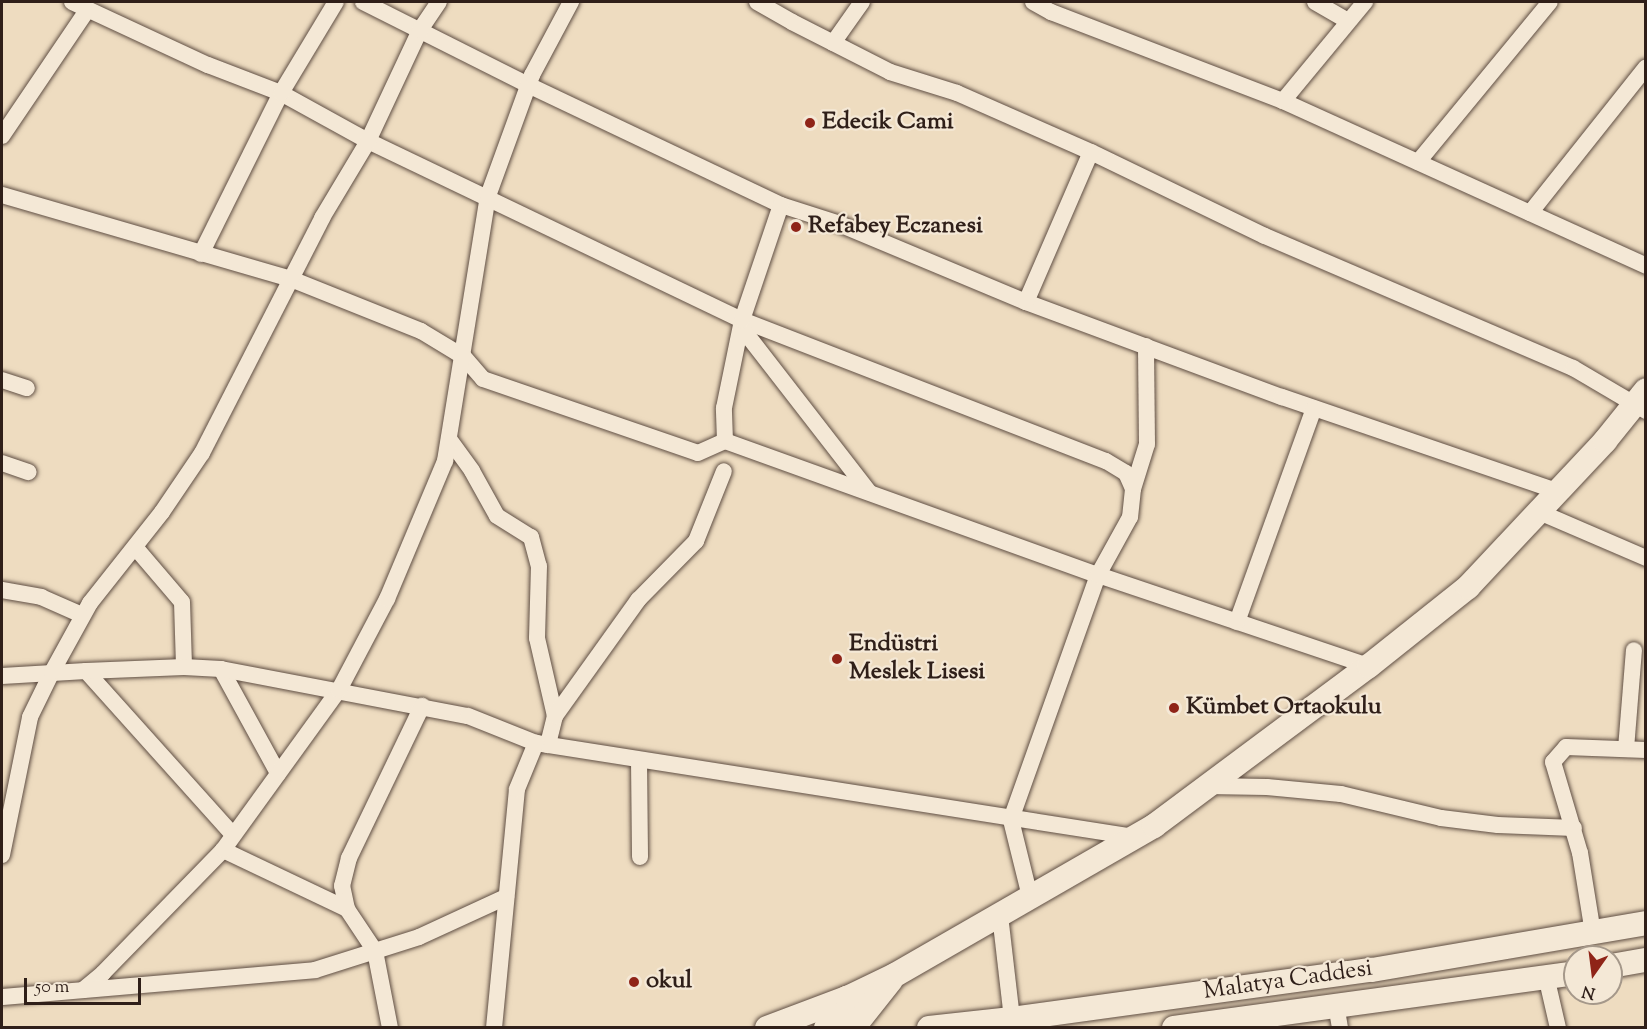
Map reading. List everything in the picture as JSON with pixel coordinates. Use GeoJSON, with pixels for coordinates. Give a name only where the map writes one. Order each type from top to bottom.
{"type":"FeatureCollection","features":[{"type":"Feature","properties":{"kind":"street"},"geometry":{"type":"LineString","coordinates":[[72,2],[208,65],[281,93],[368,141],[488,196],[741,323],[1106,461],[1126,472],[1133,489]]}},
{"type":"Feature","properties":{"kind":"street"},"geometry":{"type":"LineString","coordinates":[[201,254],[281,93],[336,2]]}},
{"type":"Feature","properties":{"kind":"street"},"geometry":{"type":"LineString","coordinates":[[363,2],[528,85],[781,205],[837,223],[1026,302],[1314,408],[1556,491]]}},
{"type":"Feature","properties":{"kind":"street"},"geometry":{"type":"LineString","coordinates":[[2,855],[30,717],[52,672],[82,615],[162,512],[202,453],[322,218],[368,141],[420,30],[439,2]]}},
{"type":"Feature","properties":{"kind":"street"},"geometry":{"type":"LineString","coordinates":[[82,990],[103,973],[223,850],[339,690],[387,599],[445,461],[464,357],[488,196],[528,85],[572,2]]}},
{"type":"Feature","properties":{"kind":"street"},"geometry":{"type":"LineString","coordinates":[[757,2],[890,72],[957,93],[1091,152],[1265,236],[1573,368],[1642,402],[1537,511],[1468,587],[1369,666],[1207,786],[1134,837],[895,975],[847,998],[767,1028]]}},
{"type":"Feature","properties":{"kind":"street"},"geometry":{"type":"LineString","coordinates":[[833,43],[862,2]]}},
{"type":"Feature","properties":{"kind":"street"},"geometry":{"type":"LineString","coordinates":[[1033,2],[1051,12],[1282,101],[1646,266]]}},
{"type":"Feature","properties":{"kind":"street"},"geometry":{"type":"LineString","coordinates":[[1316,2],[1348,21]]}},
{"type":"Feature","properties":{"kind":"street"},"geometry":{"type":"LineString","coordinates":[[1282,101],[1365,2]]}},
{"type":"Feature","properties":{"kind":"street"},"geometry":{"type":"LineString","coordinates":[[1418,162],[1550,2]]}},
{"type":"Feature","properties":{"kind":"street"},"geometry":{"type":"LineString","coordinates":[[2,136],[88,9]]}},
{"type":"Feature","properties":{"kind":"street"},"geometry":{"type":"LineString","coordinates":[[1530,213],[1646,67]]}},
{"type":"Feature","properties":{"kind":"street"},"geometry":{"type":"LineString","coordinates":[[1026,302],[1091,152]]}},
{"type":"Feature","properties":{"kind":"street"},"geometry":{"type":"LineString","coordinates":[[2,195],[291,279],[421,332],[464,357],[483,379],[698,453],[725,441],[1098,575],[1369,666]]}},
{"type":"Feature","properties":{"kind":"street"},"geometry":{"type":"LineString","coordinates":[[725,441],[723,408],[741,323],[781,205]]}},
{"type":"Feature","properties":{"kind":"street"},"geometry":{"type":"LineString","coordinates":[[741,323],[870,493]]}},
{"type":"Feature","properties":{"kind":"street"},"geometry":{"type":"LineString","coordinates":[[1030,897],[1011,820],[1098,575],[1130,518],[1133,489],[1147,444],[1146,346]]}},
{"type":"Feature","properties":{"kind":"street"},"geometry":{"type":"LineString","coordinates":[[2,380],[27,388]]}},
{"type":"Feature","properties":{"kind":"street"},"geometry":{"type":"LineString","coordinates":[[1237,622],[1314,408]]}},
{"type":"Feature","properties":{"kind":"street"},"geometry":{"type":"LineString","coordinates":[[449,439],[472,471],[497,516],[531,537],[539,566],[537,638],[555,716]]}},
{"type":"Feature","properties":{"kind":"street"},"geometry":{"type":"LineString","coordinates":[[2,463],[28,472]]}},
{"type":"Feature","properties":{"kind":"street"},"geometry":{"type":"LineString","coordinates":[[494,1028],[517,789],[555,716],[638,600],[696,541],[724,471]]}},
{"type":"Feature","properties":{"kind":"street"},"geometry":{"type":"LineString","coordinates":[[1537,511],[1646,558]]}},
{"type":"Feature","properties":{"kind":"street"},"geometry":{"type":"LineString","coordinates":[[135,547],[182,602],[184,667]]}},
{"type":"Feature","properties":{"kind":"street"},"geometry":{"type":"LineString","coordinates":[[2,590],[41,597],[82,615]]}},
{"type":"Feature","properties":{"kind":"street"},"geometry":{"type":"LineString","coordinates":[[1626,749],[1634,650]]}},
{"type":"Feature","properties":{"kind":"street"},"geometry":{"type":"LineString","coordinates":[[2,676],[86,670],[184,667],[221,669],[468,716],[542,744],[1011,820],[1134,837]]}},
{"type":"Feature","properties":{"kind":"street"},"geometry":{"type":"LineString","coordinates":[[221,669],[278,773]]}},
{"type":"Feature","properties":{"kind":"street"},"geometry":{"type":"LineString","coordinates":[[86,670],[233,835]]}},
{"type":"Feature","properties":{"kind":"street"},"geometry":{"type":"LineString","coordinates":[[390,1028],[375,951],[347,909],[342,886],[349,858],[422,706]]}},
{"type":"Feature","properties":{"kind":"street"},"geometry":{"type":"LineString","coordinates":[[1593,933],[1574,828],[1553,762],[1566,747],[1646,750]]}},
{"type":"Feature","properties":{"kind":"street"},"geometry":{"type":"LineString","coordinates":[[639,760],[640,857]]}},
{"type":"Feature","properties":{"kind":"street"},"geometry":{"type":"LineString","coordinates":[[1207,786],[1267,787],[1341,794],[1441,818],[1498,825],[1574,828]]}},
{"type":"Feature","properties":{"kind":"street"},"geometry":{"type":"LineString","coordinates":[[223,850],[347,909]]}},
{"type":"Feature","properties":{"kind":"street"},"geometry":{"type":"LineString","coordinates":[[2,997],[315,970],[419,938],[506,897]]}},
{"type":"Feature","properties":{"kind":"street"},"geometry":{"type":"LineString","coordinates":[[1000,915],[1012,1019]]}},
{"type":"Feature","properties":{"kind":"street","name":"Malatya Caddesi"},"geometry":{"type":"LineString","coordinates":[[929,1028],[1012,1019],[1372,970],[1646,923]]}},
{"type":"Feature","properties":{"kind":"street"},"geometry":{"type":"LineString","coordinates":[[1623,964],[1646,960]]}},
{"type":"Feature","properties":{"kind":"street"},"geometry":{"type":"LineString","coordinates":[[1174,1028],[1338,1016],[1563,974]]}},
{"type":"Feature","properties":{"kind":"street"},"geometry":{"type":"LineString","coordinates":[[854,1028],[895,975]]}},
{"type":"Feature","properties":{"kind":"street"},"geometry":{"type":"LineString","coordinates":[[1546,976],[1558,1028]]}},
{"type":"Feature","properties":{"kind":"street"},"geometry":{"type":"LineString","coordinates":[[826,1028],[847,998]]}},
{"type":"Feature","properties":{"kind":"place","name":"Edecik Cami"},"geometry":{"type":"Point","coordinates":[810,123]}},
{"type":"Feature","properties":{"kind":"place","name":"Refabey Eczanesi"},"geometry":{"type":"Point","coordinates":[796,227]}},
{"type":"Feature","properties":{"kind":"place","name":"Endüstri Meslek Lisesi"},"geometry":{"type":"Point","coordinates":[837,659]}},
{"type":"Feature","properties":{"kind":"place","name":"Kümbet Ortaokulu"},"geometry":{"type":"Point","coordinates":[1174,708]}},
{"type":"Feature","properties":{"kind":"place","name":"okul"},"geometry":{"type":"Point","coordinates":[634,982]}}]}
